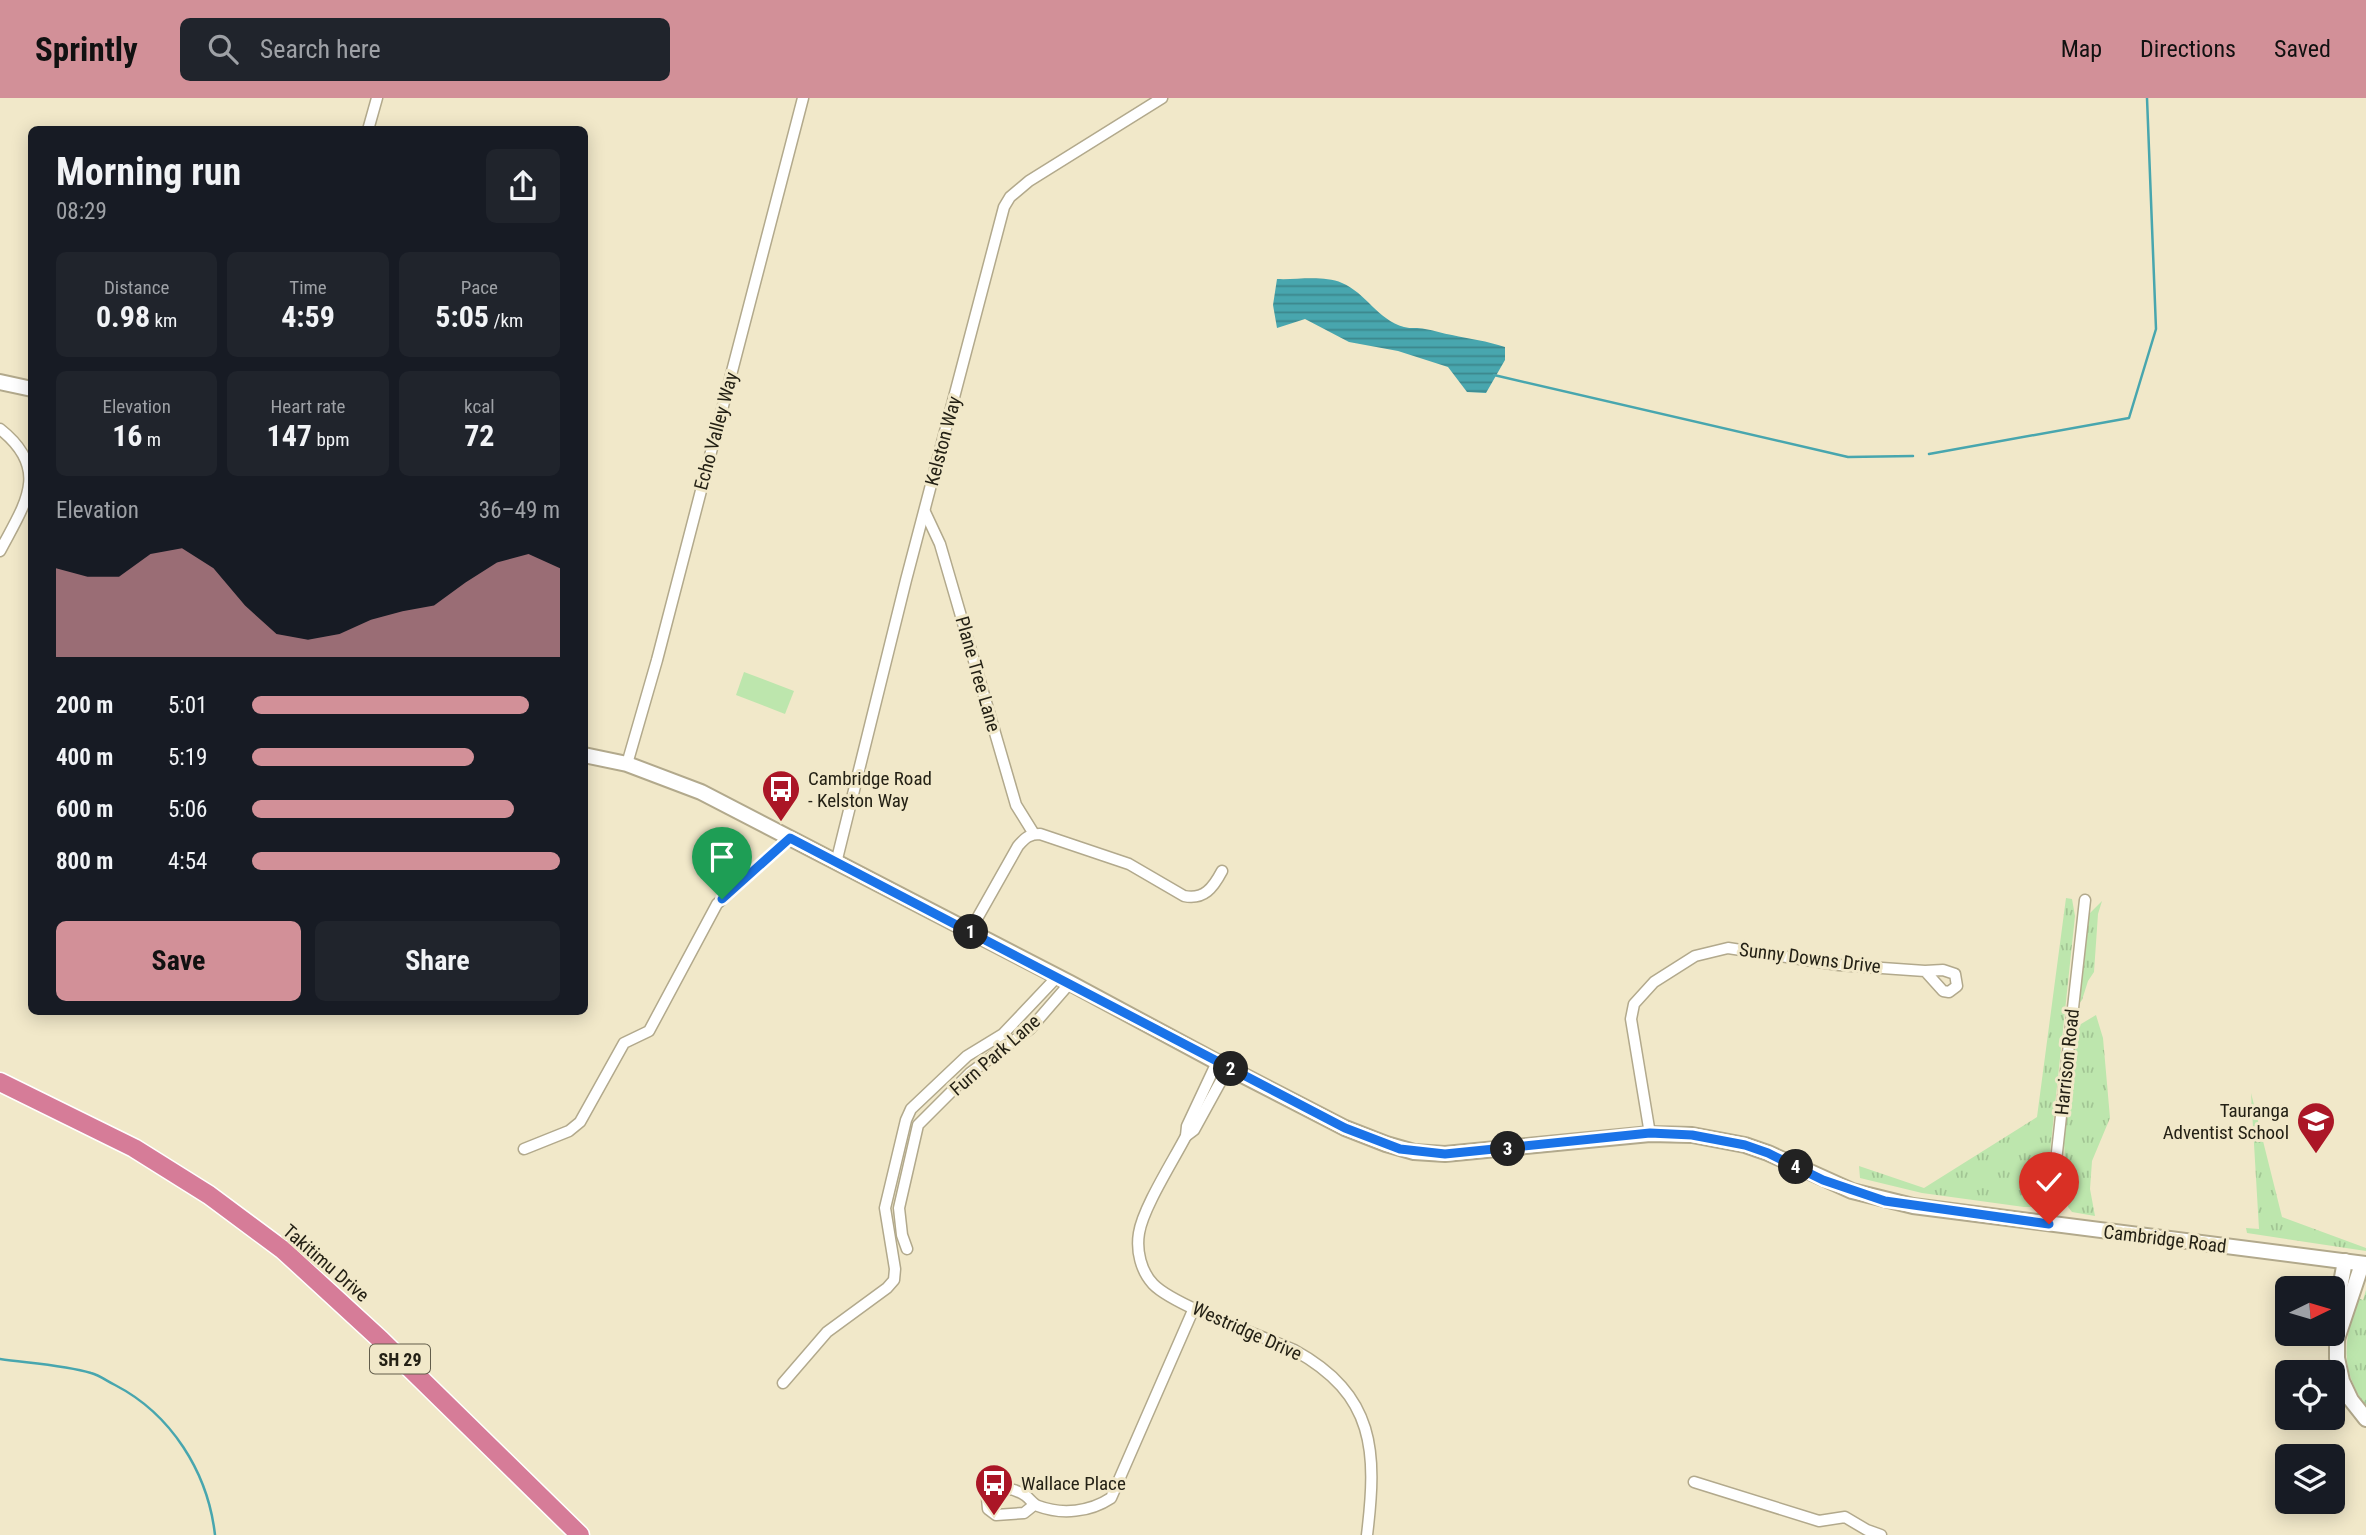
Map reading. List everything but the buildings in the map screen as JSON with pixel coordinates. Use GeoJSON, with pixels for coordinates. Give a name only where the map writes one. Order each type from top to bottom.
{"type":"FeatureCollection","features":[{"type":"Feature","properties":{"kind":"highway","name":"Takitimu Drive"},"geometry":{"type":"LineString","coordinates":[[0,1082],[134,1148],[209,1195],[283,1250],[381,1340],[580,1535]]}},
{"type":"Feature","properties":{"kind":"main road"},"geometry":{"type":"LineString","coordinates":[[0,382],[28,388]]}},
{"type":"Feature","properties":{"kind":"main road","name":"Cambridge Road"},"geometry":{"type":"LineString","coordinates":[[588,756],[627,764],[701,792],[1222,1065],[1345,1128],[1386,1144],[1415,1152],[1465,1154],[1650,1133],[1692,1135],[1745,1145],[1768,1153],[1823,1180],[1885,1201],[2364,1264]]}},
{"type":"Feature","properties":{"kind":"main road"},"geometry":{"type":"LineString","coordinates":[[2342,1276],[2345,1261]]}},
{"type":"Feature","properties":{"kind":"main road"},"geometry":{"type":"LineString","coordinates":[[2345,1320],[2364,1264]]}},
{"type":"Feature","properties":{"kind":"main road"},"geometry":{"type":"LineString","coordinates":[[2337,1346],[2342,1381],[2351,1400],[2366,1419]]}},
{"type":"Feature","properties":{"kind":"street"},"geometry":{"type":"LineString","coordinates":[[369,126],[377,98]]}},
{"type":"Feature","properties":{"kind":"street","name":"Echo Valley Way"},"geometry":{"type":"LineString","coordinates":[[627,764],[657,660],[803,98]]}},
{"type":"Feature","properties":{"kind":"street","name":"Kelston Way"},"geometry":{"type":"LineString","coordinates":[[836,863],[872,714],[1000,220],[1007,202],[1029,181],[1162,98]]}},
{"type":"Feature","properties":{"kind":"street"},"geometry":{"type":"LineString","coordinates":[[0,429],[20,449],[28,463]]}},
{"type":"Feature","properties":{"kind":"street"},"geometry":{"type":"LineString","coordinates":[[0,551],[28,494]]}},
{"type":"Feature","properties":{"kind":"street","name":"Plane Tree Lane"},"geometry":{"type":"LineString","coordinates":[[925,512],[940,544],[1016,805],[1034,834]]}},
{"type":"Feature","properties":{"kind":"street"},"geometry":{"type":"LineString","coordinates":[[970,931],[1018,846],[1028,835],[1040,834],[1129,864],[1184,895],[1193,897],[1201,896],[1212,889],[1222,872]]}},
{"type":"Feature","properties":{"kind":"street"},"geometry":{"type":"LineString","coordinates":[[524,1149],[569,1131],[580,1122],[624,1043],[649,1031],[718,904],[790,838]]}},
{"type":"Feature","properties":{"kind":"street","name":"Harrison Road"},"geometry":{"type":"LineString","coordinates":[[2049,1224],[2085,900]]}},
{"type":"Feature","properties":{"kind":"street","name":"Sunny Downs Drive"},"geometry":{"type":"LineString","coordinates":[[1650,1133],[1631,1019],[1634,1004],[1654,982],[1695,956],[1728,948],[1839,965],[1925,971]]}},
{"type":"Feature","properties":{"kind":"street"},"geometry":{"type":"LineString","coordinates":[[783,1383],[827,1332],[894,1280],[894,1252],[885,1208],[903,1130],[911,1109],[967,1056],[1003,1034],[1063,980]]}},
{"type":"Feature","properties":{"kind":"street","name":"Furn Park Lane"},"geometry":{"type":"LineString","coordinates":[[906,1249],[899,1208],[918,1125],[970,1073],[1030,1029],[1063,980]]}},
{"type":"Feature","properties":{"kind":"street","name":"Westridge Drive"},"geometry":{"type":"LineString","coordinates":[[1222,1065],[1194,1130],[1186,1136],[1142,1221],[1138,1244],[1142,1266],[1155,1286],[1164,1294],[1310,1358],[1340,1385],[1351,1400],[1368,1436],[1372,1478],[1367,1535]]}},
{"type":"Feature","properties":{"kind":"street"},"geometry":{"type":"LineString","coordinates":[[1034,1505],[1089,1510],[1111,1498],[1194,1308]]}},
{"type":"Feature","properties":{"kind":"street"},"geometry":{"type":"LineString","coordinates":[[1694,1482],[1819,1521],[1845,1517],[1867,1531],[1881,1535]]}},
{"type":"Feature","properties":{"kind":"green space"},"geometry":{"type":"Polygon","coordinates":[[[744,672],[794,691],[785,714],[736,695],[744,672]]]}},
{"type":"Feature","properties":{"kind":"green space"},"geometry":{"type":"Polygon","coordinates":[[[2066,898],[2072,899],[2075,916],[2045,1200],[2040,1199],[2032,1207],[2024,1207],[1922,1193],[1860,1178],[1859,1166],[1924,1188],[2037,1117],[2066,898]]]}},
{"type":"Feature","properties":{"kind":"green space"},"geometry":{"type":"Polygon","coordinates":[[[2102,901],[2098,914],[2094,972],[2078,1005],[2086,924],[2090,913],[2102,901]]]}},
{"type":"Feature","properties":{"kind":"green space"},"geometry":{"type":"Polygon","coordinates":[[[2096,1015],[2103,1038],[2110,1118],[2092,1161],[2090,1189],[2095,1216],[2072,1212],[2068,1207],[2064,1143],[2076,1027],[2096,1015]]]}},
{"type":"Feature","properties":{"kind":"green space"},"geometry":{"type":"Polygon","coordinates":[[[2251,1093],[2282,1217],[2366,1248],[2366,1251],[2247,1233],[2246,1228],[2259,1229],[2251,1093]]]}},
{"type":"Feature","properties":{"kind":"green space"},"geometry":{"type":"Polygon","coordinates":[[[2366,1290],[2366,1406],[2351,1379],[2347,1340],[2358,1298],[2363,1300],[2366,1290]]]}},
{"type":"Feature","properties":{"kind":"water"},"geometry":{"type":"Polygon","coordinates":[[[1318,278],[1342,283],[1395,324],[1505,347],[1505,360],[1486,393],[1467,392],[1448,367],[1398,351],[1349,342],[1305,319],[1277,328],[1273,305],[1277,279],[1318,278]]]}},
{"type":"Feature","properties":{"kind":"waterway"},"geometry":{"type":"LineString","coordinates":[[1929,454],[2129,418],[2156,329],[2147,98]]}},
{"type":"Feature","properties":{"kind":"waterway"},"geometry":{"type":"LineString","coordinates":[[1494,375],[1848,457],[1913,456]]}},
{"type":"Feature","properties":{"kind":"waterway"},"geometry":{"type":"LineString","coordinates":[[0,1359],[81,1370],[94,1374],[135,1397],[153,1412],[183,1447],[204,1489],[215,1535]]}},
{"type":"Feature","properties":{"kind":"place","name":"Cambridge Road - Kelston Way"},"geometry":{"type":"Point","coordinates":[781,823]}},
{"type":"Feature","properties":{"kind":"place","name":"Tauranga Adventist School"},"geometry":{"type":"Point","coordinates":[2316,1155]}},
{"type":"Feature","properties":{"kind":"place","name":"Wallace Place"},"geometry":{"type":"Point","coordinates":[994,1517]}},
{"type":"Feature","properties":{"kind":"route"},"geometry":{"type":"LineString","coordinates":[[722,899],[790,838],[1345,1128],[1400,1149],[1428,1154],[1465,1154],[1650,1133],[1692,1135],[1745,1145],[1768,1153],[1823,1180],[1885,1201],[2049,1224]]}}]}
